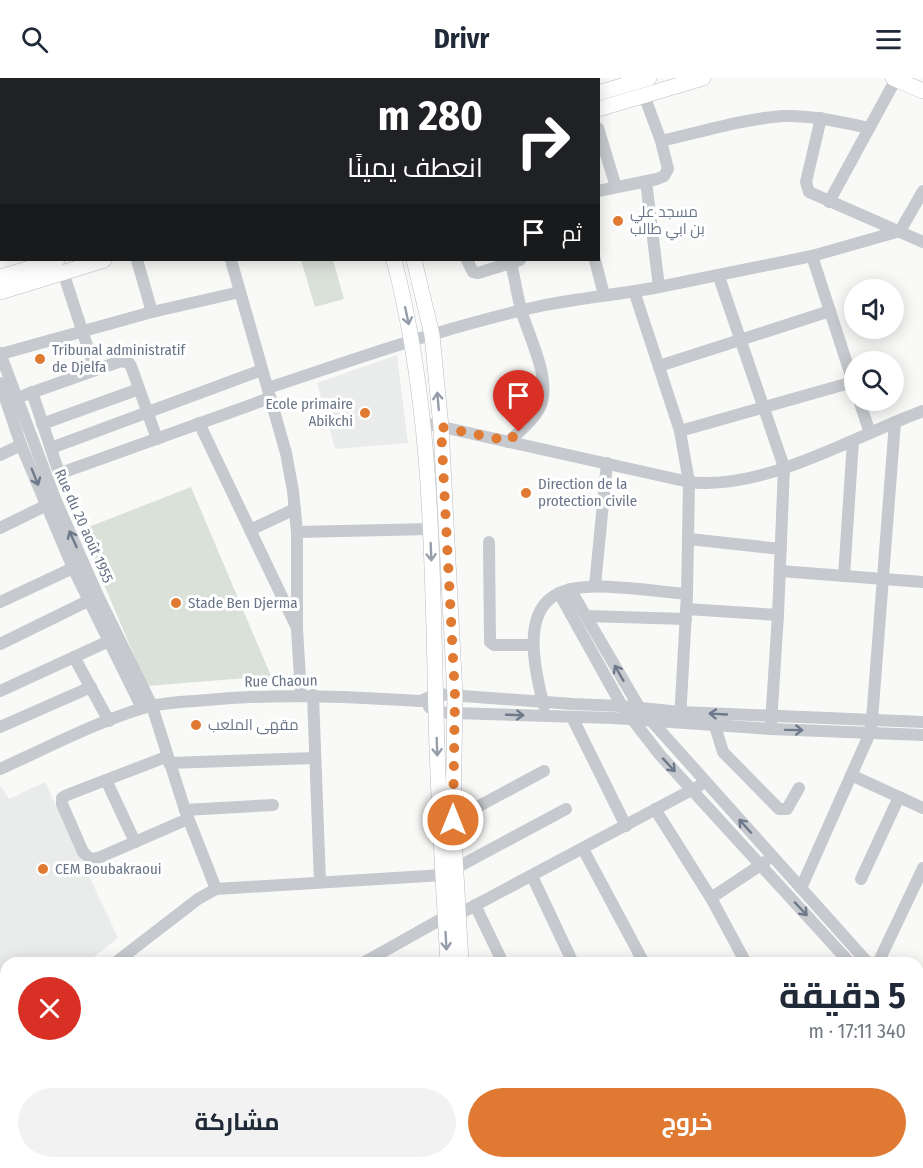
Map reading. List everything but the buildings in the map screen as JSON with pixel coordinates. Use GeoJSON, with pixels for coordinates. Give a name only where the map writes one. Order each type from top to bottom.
{"type":"FeatureCollection","features":[{"type":"Feature","properties":{"kind":"main road"},"geometry":{"type":"LineString","coordinates":[[600,108],[703,78]]}},
{"type":"Feature","properties":{"kind":"main road"},"geometry":{"type":"LineString","coordinates":[[600,92],[641,79]]}},
{"type":"Feature","properties":{"kind":"main road"},"geometry":{"type":"LineString","coordinates":[[894,79],[923,91]]}},
{"type":"Feature","properties":{"kind":"main road"},"geometry":{"type":"LineString","coordinates":[[0,277],[97,261]]}},
{"type":"Feature","properties":{"kind":"main road"},"geometry":{"type":"LineString","coordinates":[[394,261],[413,341],[424,423],[436,712],[452,916],[460,957]]}},
{"type":"Feature","properties":{"kind":"main road"},"geometry":{"type":"LineString","coordinates":[[414,261],[432,335],[441,427],[455,696],[453,820],[449,872]]}},
{"type":"Feature","properties":{"kind":"main road"},"geometry":{"type":"LineString","coordinates":[[0,292],[60,266]]}},
{"type":"Feature","properties":{"kind":"main road"},"geometry":{"type":"LineString","coordinates":[[449,957],[452,916]]}},
{"type":"Feature","properties":{"kind":"street"},"geometry":{"type":"LineString","coordinates":[[600,191],[646,182],[664,176],[668,169],[661,141],[644,96],[641,79]]}},
{"type":"Feature","properties":{"kind":"street"},"geometry":{"type":"LineString","coordinates":[[829,202],[894,79]]}},
{"type":"Feature","properties":{"kind":"street"},"geometry":{"type":"LineString","coordinates":[[661,141],[765,118],[784,116],[821,118],[869,128]]}},
{"type":"Feature","properties":{"kind":"street"},"geometry":{"type":"LineString","coordinates":[[821,118],[806,188],[809,192],[923,242]]}},
{"type":"Feature","properties":{"kind":"street"},"geometry":{"type":"LineString","coordinates":[[600,135],[616,187]]}},
{"type":"Feature","properties":{"kind":"street"},"geometry":{"type":"LineString","coordinates":[[646,182],[658,288]]}},
{"type":"Feature","properties":{"kind":"street"},"geometry":{"type":"LineString","coordinates":[[32,392],[58,470],[61,473],[200,423],[269,393],[432,335],[522,311],[604,295],[658,288],[812,256],[900,231],[923,191]]}},
{"type":"Feature","properties":{"kind":"street"},"geometry":{"type":"LineString","coordinates":[[812,256],[844,354]]}},
{"type":"Feature","properties":{"kind":"street"},"geometry":{"type":"LineString","coordinates":[[137,261],[152,312]]}},
{"type":"Feature","properties":{"kind":"street"},"geometry":{"type":"LineString","coordinates":[[231,261],[286,453],[295,509],[297,629],[315,758],[320,882]]}},
{"type":"Feature","properties":{"kind":"street"},"geometry":{"type":"LineString","coordinates":[[468,261],[473,272],[478,273],[516,261],[522,311],[542,375],[543,393],[540,407],[530,422],[508,441]]}},
{"type":"Feature","properties":{"kind":"street"},"geometry":{"type":"LineString","coordinates":[[595,261],[604,295]]}},
{"type":"Feature","properties":{"kind":"street"},"geometry":{"type":"LineString","coordinates":[[60,266],[95,370]]}},
{"type":"Feature","properties":{"kind":"street"},"geometry":{"type":"LineString","coordinates":[[719,276],[784,467],[771,729]]}},
{"type":"Feature","properties":{"kind":"street"},"geometry":{"type":"LineString","coordinates":[[634,291],[680,431],[689,482],[687,594],[680,718]]}},
{"type":"Feature","properties":{"kind":"street"},"geometry":{"type":"LineString","coordinates":[[0,353],[152,312],[240,292]]}},
{"type":"Feature","properties":{"kind":"street"},"geometry":{"type":"LineString","coordinates":[[659,366],[830,311]]}},
{"type":"Feature","properties":{"kind":"street","name":"Rue du 20 août 1955"},"geometry":{"type":"LineString","coordinates":[[0,353],[7,393],[21,445],[51,503],[73,568],[94,598],[109,641],[147,707]]}},
{"type":"Feature","properties":{"kind":"street"},"geometry":{"type":"LineString","coordinates":[[7,393],[32,392],[120,361],[129,363],[156,438]]}},
{"type":"Feature","properties":{"kind":"street"},"geometry":{"type":"LineString","coordinates":[[51,448],[262,370]]}},
{"type":"Feature","properties":{"kind":"street"},"geometry":{"type":"LineString","coordinates":[[680,431],[844,388]]}},
{"type":"Feature","properties":{"kind":"street"},"geometry":{"type":"LineString","coordinates":[[42,424],[139,389]]}},
{"type":"Feature","properties":{"kind":"street","name":"Rue du 20 août 1955"},"geometry":{"type":"LineString","coordinates":[[7,393],[51,503],[147,707]]}},
{"type":"Feature","properties":{"kind":"street"},"geometry":{"type":"LineString","coordinates":[[863,411],[870,433]]}},
{"type":"Feature","properties":{"kind":"street"},"geometry":{"type":"LineString","coordinates":[[424,423],[689,482],[710,484],[738,481],[784,467],[923,411]]}},
{"type":"Feature","properties":{"kind":"street"},"geometry":{"type":"LineString","coordinates":[[801,888],[870,733],[895,422]]}},
{"type":"Feature","properties":{"kind":"street"},"geometry":{"type":"LineString","coordinates":[[200,423],[297,629]]}},
{"type":"Feature","properties":{"kind":"street"},"geometry":{"type":"LineString","coordinates":[[844,576],[853,441]]}},
{"type":"Feature","properties":{"kind":"street"},"geometry":{"type":"LineString","coordinates":[[0,455],[21,445]]}},
{"type":"Feature","properties":{"kind":"street"},"geometry":{"type":"LineString","coordinates":[[595,585],[608,463]]}},
{"type":"Feature","properties":{"kind":"street"},"geometry":{"type":"LineString","coordinates":[[0,528],[51,503]]}},
{"type":"Feature","properties":{"kind":"street"},"geometry":{"type":"LineString","coordinates":[[250,530],[295,509]]}},
{"type":"Feature","properties":{"kind":"street"},"geometry":{"type":"LineString","coordinates":[[297,532],[430,529]]}},
{"type":"Feature","properties":{"kind":"street"},"geometry":{"type":"LineString","coordinates":[[689,539],[781,549]]}},
{"type":"Feature","properties":{"kind":"street"},"geometry":{"type":"LineString","coordinates":[[489,542],[490,642],[494,645],[533,645]]}},
{"type":"Feature","properties":{"kind":"street"},"geometry":{"type":"LineString","coordinates":[[0,602],[73,568]]}},
{"type":"Feature","properties":{"kind":"street"},"geometry":{"type":"LineString","coordinates":[[780,571],[923,582]]}},
{"type":"Feature","properties":{"kind":"street"},"geometry":{"type":"LineString","coordinates":[[547,716],[535,669],[533,645],[533,627],[538,613],[546,602],[565,591],[595,585],[687,594]]}},
{"type":"Feature","properties":{"kind":"street"},"geometry":{"type":"LineString","coordinates":[[565,591],[586,616],[639,707],[860,957]]}},
{"type":"Feature","properties":{"kind":"street"},"geometry":{"type":"LineString","coordinates":[[565,591],[622,706],[632,720],[660,755],[845,957]]}},
{"type":"Feature","properties":{"kind":"street"},"geometry":{"type":"LineString","coordinates":[[0,644],[94,598]]}},
{"type":"Feature","properties":{"kind":"street"},"geometry":{"type":"LineString","coordinates":[[586,616],[778,615]]}},
{"type":"Feature","properties":{"kind":"street"},"geometry":{"type":"LineString","coordinates":[[0,691],[109,641]]}},
{"type":"Feature","properties":{"kind":"street"},"geometry":{"type":"LineString","coordinates":[[74,657],[109,721]]}},
{"type":"Feature","properties":{"kind":"street"},"geometry":{"type":"LineString","coordinates":[[0,728],[91,687]]}},
{"type":"Feature","properties":{"kind":"street"},"geometry":{"type":"LineString","coordinates":[[436,694],[639,707],[715,726],[923,735]]}},
{"type":"Feature","properties":{"kind":"street","name":"Rue Chaoun"},"geometry":{"type":"LineString","coordinates":[[0,769],[109,721],[147,707],[245,697],[307,695],[421,701],[436,694]]}},
{"type":"Feature","properties":{"kind":"street"},"geometry":{"type":"LineString","coordinates":[[421,701],[436,712],[454,713],[651,721],[771,716],[923,722]]}},
{"type":"Feature","properties":{"kind":"street"},"geometry":{"type":"LineString","coordinates":[[147,707],[216,889]]}},
{"type":"Feature","properties":{"kind":"street"},"geometry":{"type":"LineString","coordinates":[[572,717],[626,826]]}},
{"type":"Feature","properties":{"kind":"street"},"geometry":{"type":"LineString","coordinates":[[715,726],[723,752],[779,809],[787,809],[799,788]]}},
{"type":"Feature","properties":{"kind":"street"},"geometry":{"type":"LineString","coordinates":[[273,805],[187,814],[135,842],[98,858],[90,859],[83,852],[62,804],[62,798],[106,780],[168,760],[315,758]]}},
{"type":"Feature","properties":{"kind":"street"},"geometry":{"type":"LineString","coordinates":[[453,820],[544,771]]}},
{"type":"Feature","properties":{"kind":"street"},"geometry":{"type":"LineString","coordinates":[[851,774],[923,808]]}},
{"type":"Feature","properties":{"kind":"street"},"geometry":{"type":"LineString","coordinates":[[106,780],[135,842]]}},
{"type":"Feature","properties":{"kind":"street"},"geometry":{"type":"LineString","coordinates":[[375,957],[706,782]]}},
{"type":"Feature","properties":{"kind":"street"},"geometry":{"type":"LineString","coordinates":[[861,879],[899,797]]}},
{"type":"Feature","properties":{"kind":"street"},"geometry":{"type":"LineString","coordinates":[[123,957],[198,899],[216,889],[449,872],[566,809]]}},
{"type":"Feature","properties":{"kind":"street"},"geometry":{"type":"LineString","coordinates":[[656,809],[711,898],[743,957]]}},
{"type":"Feature","properties":{"kind":"street"},"geometry":{"type":"LineString","coordinates":[[583,849],[641,957]]}},
{"type":"Feature","properties":{"kind":"street"},"geometry":{"type":"LineString","coordinates":[[711,898],[773,857]]}},
{"type":"Feature","properties":{"kind":"street"},"geometry":{"type":"LineString","coordinates":[[881,957],[923,868]]}},
{"type":"Feature","properties":{"kind":"street"},"geometry":{"type":"LineString","coordinates":[[532,876],[570,957]]}},
{"type":"Feature","properties":{"kind":"street"},"geometry":{"type":"LineString","coordinates":[[475,905],[500,957]]}},
{"type":"Feature","properties":{"kind":"shaded area"},"geometry":{"type":"Polygon","coordinates":[[[301,261],[333,261],[344,299],[315,307],[301,261]]]}},
{"type":"Feature","properties":{"kind":"shaded area","name":"Ecole primaire Abikchi"},"geometry":{"type":"Polygon","coordinates":[[[397,355],[408,443],[335,449],[317,383],[397,355]]]}},
{"type":"Feature","properties":{"kind":"shaded area","name":"Stade Ben Djerma"},"geometry":{"type":"Polygon","coordinates":[[[191,487],[271,676],[147,686],[81,530],[191,487]]]}},
{"type":"Feature","properties":{"kind":"shaded area","name":"CEM Boubakraoui"},"geometry":{"type":"Polygon","coordinates":[[[45,782],[118,938],[94,957],[0,957],[0,785],[9,799],[45,782]]]}},
{"type":"Feature","properties":{"kind":"place","name":"مسجد علي بن ابي طالب"},"geometry":{"type":"Point","coordinates":[618,221]}},
{"type":"Feature","properties":{"kind":"place","name":"Tribunal administratif de Djelfa"},"geometry":{"type":"Point","coordinates":[40,359]}},
{"type":"Feature","properties":{"kind":"place","name":"Ecole primaire Abikchi"},"geometry":{"type":"Point","coordinates":[365,413]}},
{"type":"Feature","properties":{"kind":"place","name":"Direction de la protection civile"},"geometry":{"type":"Point","coordinates":[526,493]}},
{"type":"Feature","properties":{"kind":"place","name":"Stade Ben Djerma"},"geometry":{"type":"Point","coordinates":[176,603]}},
{"type":"Feature","properties":{"kind":"place","name":"مقهى الملعب"},"geometry":{"type":"Point","coordinates":[196,725]}},
{"type":"Feature","properties":{"kind":"place","name":"CEM Boubakraoui"},"geometry":{"type":"Point","coordinates":[43,869]}},
{"type":"Feature","properties":{"kind":"route"},"geometry":{"type":"LineString","coordinates":[[453,820],[455,696],[441,427],[508,441],[519,432]]}}]}
